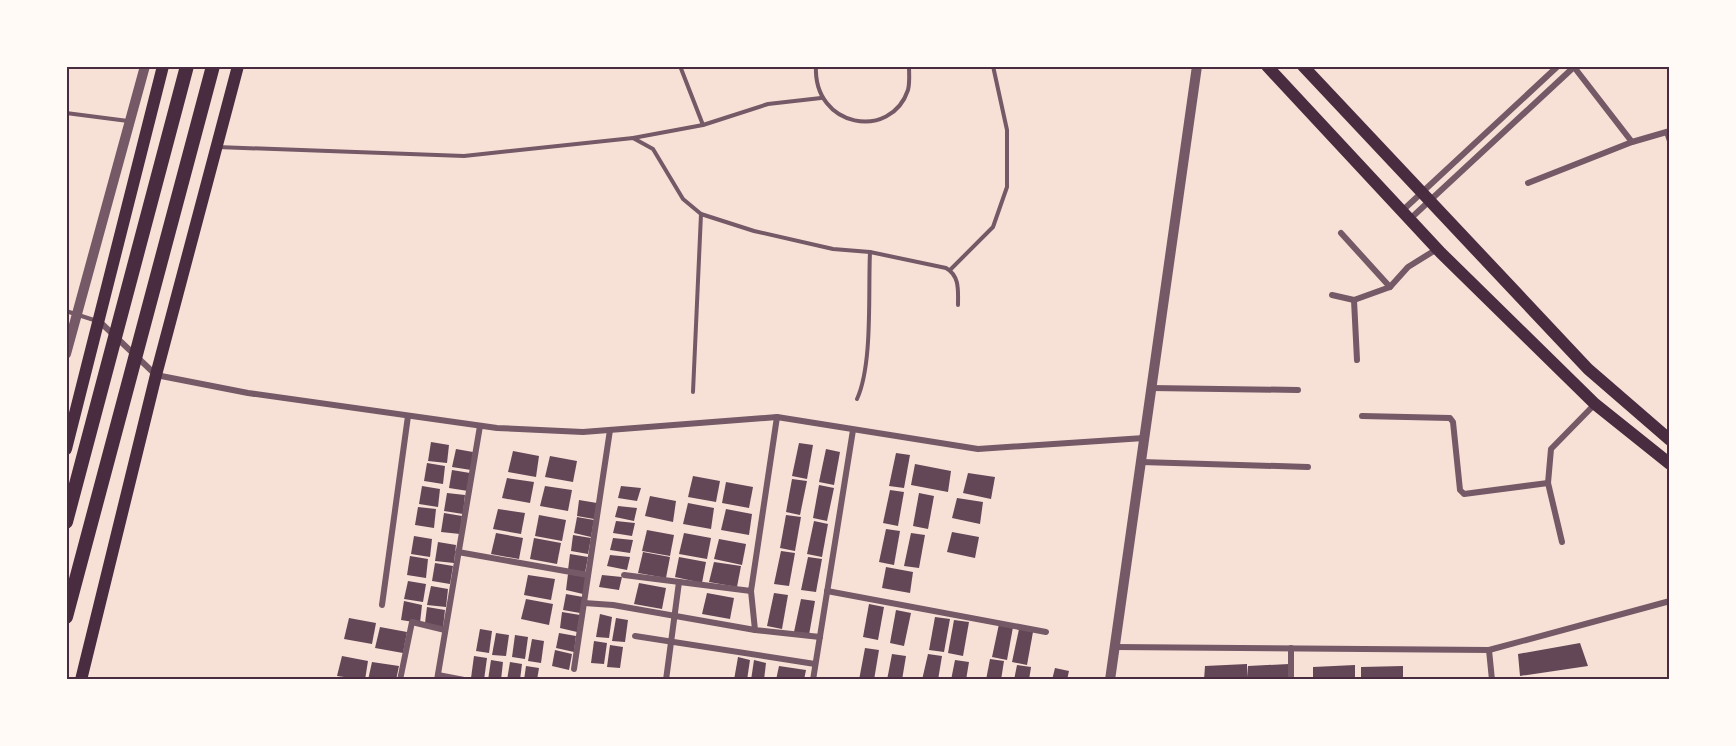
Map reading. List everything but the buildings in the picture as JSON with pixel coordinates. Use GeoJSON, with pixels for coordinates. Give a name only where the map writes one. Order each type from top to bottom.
{"type":"FeatureCollection","features":[{"type":"Feature","properties":{"kind":"highway"},"geometry":{"type":"LineString","coordinates":[[66,522],[187,66]]}},
{"type":"Feature","properties":{"kind":"highway"},"geometry":{"type":"LineString","coordinates":[[66,617],[213,66]]}},
{"type":"Feature","properties":{"kind":"main road"},"geometry":{"type":"LineString","coordinates":[[66,449],[163,66]]}},
{"type":"Feature","properties":{"kind":"main road"},"geometry":{"type":"LineString","coordinates":[[81,680],[156,375],[238,66]]}},
{"type":"Feature","properties":{"kind":"main road"},"geometry":{"type":"LineString","coordinates":[[1267,66],[1437,249],[1595,404],[1670,464]]}},
{"type":"Feature","properties":{"kind":"main road"},"geometry":{"type":"LineString","coordinates":[[1304,66],[1588,369],[1670,440]]}},
{"type":"Feature","properties":{"kind":"street"},"geometry":{"type":"LineString","coordinates":[[66,354],[145,66]]}},
{"type":"Feature","properties":{"kind":"street"},"geometry":{"type":"LineString","coordinates":[[1110,680],[1197,66]]}},
{"type":"Feature","properties":{"kind":"street"},"geometry":{"type":"LineString","coordinates":[[1406,215],[1558,66]]}},
{"type":"Feature","properties":{"kind":"street"},"geometry":{"type":"LineString","coordinates":[[1406,215],[1575,67],[1632,142]]}},
{"type":"Feature","properties":{"kind":"street"},"geometry":{"type":"LineString","coordinates":[[1528,183],[1632,142],[1669,131],[1670,141]]}},
{"type":"Feature","properties":{"kind":"street"},"geometry":{"type":"LineString","coordinates":[[1341,233],[1390,287]]}},
{"type":"Feature","properties":{"kind":"street"},"geometry":{"type":"LineString","coordinates":[[1332,295],[1354,300],[1390,287],[1408,267],[1437,249]]}},
{"type":"Feature","properties":{"kind":"street"},"geometry":{"type":"LineString","coordinates":[[1354,300],[1357,360]]}},
{"type":"Feature","properties":{"kind":"street"},"geometry":{"type":"LineString","coordinates":[[100,322],[156,375],[248,393],[480,426],[572,431],[610,430],[777,417],[978,449],[1144,438]]}},
{"type":"Feature","properties":{"kind":"street"},"geometry":{"type":"LineString","coordinates":[[1150,388],[1298,390]]}},
{"type":"Feature","properties":{"kind":"street"},"geometry":{"type":"LineString","coordinates":[[1562,542],[1548,483],[1551,449],[1595,404]]}},
{"type":"Feature","properties":{"kind":"street"},"geometry":{"type":"LineString","coordinates":[[382,604],[408,416]]}},
{"type":"Feature","properties":{"kind":"street"},"geometry":{"type":"LineString","coordinates":[[1362,416],[1450,418],[1453,422],[1460,490],[1464,494],[1548,483]]}},
{"type":"Feature","properties":{"kind":"street"},"geometry":{"type":"LineString","coordinates":[[755,630],[751,591],[777,417]]}},
{"type":"Feature","properties":{"kind":"street"},"geometry":{"type":"LineString","coordinates":[[464,680],[437,677],[480,426]]}},
{"type":"Feature","properties":{"kind":"street"},"geometry":{"type":"LineString","coordinates":[[574,669],[610,430]]}},
{"type":"Feature","properties":{"kind":"street"},"geometry":{"type":"LineString","coordinates":[[813,680],[853,430]]}},
{"type":"Feature","properties":{"kind":"street"},"geometry":{"type":"LineString","coordinates":[[1140,462],[1308,467]]}},
{"type":"Feature","properties":{"kind":"street"},"geometry":{"type":"LineString","coordinates":[[459,552],[588,575]]}},
{"type":"Feature","properties":{"kind":"street"},"geometry":{"type":"LineString","coordinates":[[624,575],[751,591]]}},
{"type":"Feature","properties":{"kind":"street"},"geometry":{"type":"LineString","coordinates":[[666,680],[679,582]]}},
{"type":"Feature","properties":{"kind":"street"},"geometry":{"type":"LineString","coordinates":[[827,591],[1046,632]]}},
{"type":"Feature","properties":{"kind":"street"},"geometry":{"type":"LineString","coordinates":[[1116,647],[1489,650],[1670,601]]}},
{"type":"Feature","properties":{"kind":"street"},"geometry":{"type":"LineString","coordinates":[[584,603],[755,630],[820,637]]}},
{"type":"Feature","properties":{"kind":"street"},"geometry":{"type":"LineString","coordinates":[[400,680],[412,622],[445,630]]}},
{"type":"Feature","properties":{"kind":"street"},"geometry":{"type":"LineString","coordinates":[[635,636],[815,664]]}},
{"type":"Feature","properties":{"kind":"street"},"geometry":{"type":"LineString","coordinates":[[1291,648],[1291,680]]}},
{"type":"Feature","properties":{"kind":"street"},"geometry":{"type":"LineString","coordinates":[[1489,650],[1492,680]]}},
{"type":"Feature","properties":{"kind":"lane"},"geometry":{"type":"LineString","coordinates":[[680,66],[703,125]]}},
{"type":"Feature","properties":{"kind":"lane"},"geometry":{"type":"LineString","coordinates":[[816,66],[815,81],[821,98],[832,111],[858,122],[879,119],[893,111],[908,90],[909,66]]}},
{"type":"Feature","properties":{"kind":"lane"},"geometry":{"type":"LineString","coordinates":[[950,270],[993,228],[1007,187],[1007,130],[993,66]]}},
{"type":"Feature","properties":{"kind":"lane"},"geometry":{"type":"LineString","coordinates":[[217,147],[464,156],[633,138],[703,125],[768,104],[821,98]]}},
{"type":"Feature","properties":{"kind":"lane"},"geometry":{"type":"LineString","coordinates":[[66,113],[130,121]]}},
{"type":"Feature","properties":{"kind":"lane"},"geometry":{"type":"LineString","coordinates":[[633,138],[653,148],[683,199],[701,214],[765,234],[833,249],[870,252],[950,270],[957,283],[958,305]]}},
{"type":"Feature","properties":{"kind":"lane"},"geometry":{"type":"LineString","coordinates":[[693,392],[701,214]]}},
{"type":"Feature","properties":{"kind":"lane"},"geometry":{"type":"LineString","coordinates":[[857,399],[862,387],[866,345],[870,252]]}},
{"type":"Feature","properties":{"kind":"lane"},"geometry":{"type":"LineString","coordinates":[[66,311],[100,322]]}}]}
